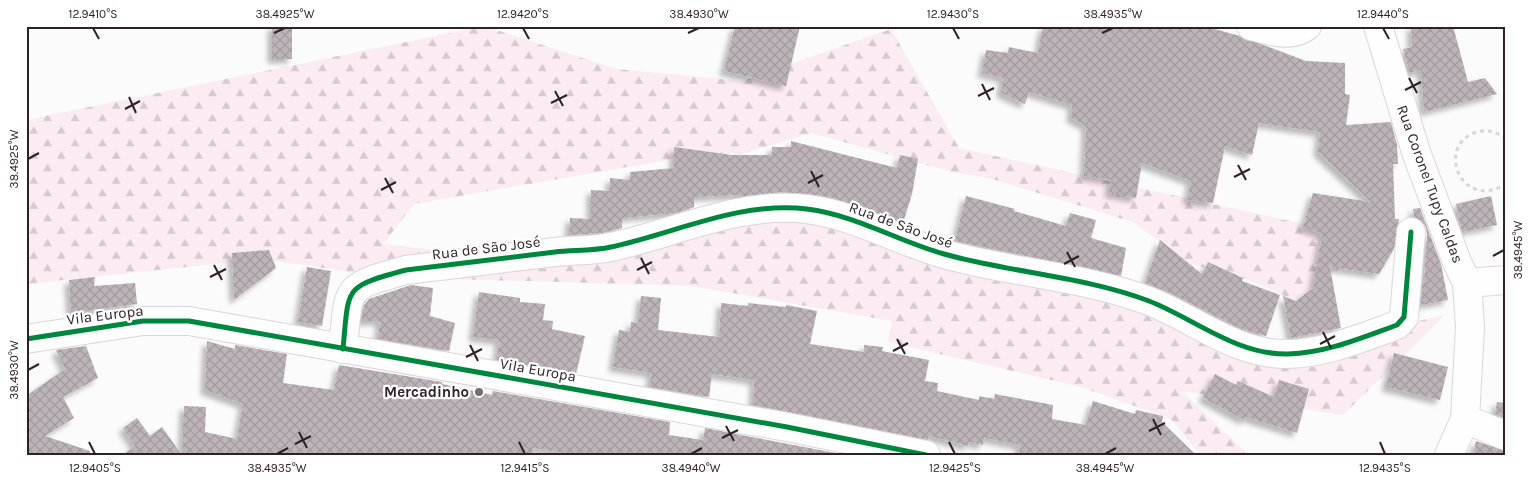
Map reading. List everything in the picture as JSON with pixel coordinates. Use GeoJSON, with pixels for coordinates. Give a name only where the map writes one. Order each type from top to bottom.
{"type":"FeatureCollection","features":[{"type":"Feature","properties":{"kind":"street"},"geometry":{"type":"LineString","coordinates":[[1251,26],[1298,30]]}},
{"type":"Feature","properties":{"kind":"street","name":"Rua Coronel Tupy Caldas"},"geometry":{"type":"LineString","coordinates":[[1378,26],[1416,152],[1456,262],[1467,283]]}},
{"type":"Feature","properties":{"kind":"street","name":"Rua de São José"},"geometry":{"type":"LineString","coordinates":[[343,349],[346,305],[349,295],[359,284],[375,278],[406,270],[609,248],[738,212],[779,207],[809,209],[843,217],[939,253],[989,266],[1075,280],[1120,291],[1153,302],[1194,324],[1249,348],[1286,354],[1331,349],[1397,325],[1404,317],[1411,232]]}},
{"type":"Feature","properties":{"kind":"street"},"geometry":{"type":"LineString","coordinates":[[1449,455],[1465,419],[1470,326],[1467,283],[1506,280]]}},
{"type":"Feature","properties":{"kind":"street","name":"Vila Europa"},"geometry":{"type":"LineString","coordinates":[[26,339],[143,321],[189,321],[787,427],[926,455]]}},
{"type":"Feature","properties":{"kind":"street"},"geometry":{"type":"LineString","coordinates":[[1465,419],[1506,436]]}},
{"type":"Feature","properties":{"kind":"path"},"geometry":{"type":"LineString","coordinates":[[1506,139],[1492,131],[1482,130],[1473,133],[1459,146],[1456,164],[1463,182],[1470,188],[1489,191],[1506,184]]}},
{"type":"Feature","properties":{"kind":"green space"},"geometry":{"type":"Polygon","coordinates":[[[484,26],[617,69],[742,81],[891,29],[959,148],[1317,227],[1347,263],[1296,301],[1243,278],[1191,264],[1133,222],[989,178],[952,172],[811,133],[739,155],[732,153],[685,157],[414,204],[383,244],[496,257],[784,212],[1113,298],[1314,367],[1364,333],[1445,315],[1343,415],[1182,391],[1248,455],[1200,455],[1173,421],[1163,416],[1081,387],[888,342],[892,321],[692,286],[386,277],[261,259],[26,284],[26,120],[484,26]]]}},
{"type":"Feature","properties":{"kind":"building"},"geometry":{"type":"Polygon","coordinates":[[[272,26],[292,26],[292,59],[272,59],[272,26]]]}},
{"type":"Feature","properties":{"kind":"building"},"geometry":{"type":"Polygon","coordinates":[[[735,26],[800,26],[786,86],[724,71],[735,26]]]}},
{"type":"Feature","properties":{"kind":"building"},"geometry":{"type":"Polygon","coordinates":[[[1043,26],[1204,26],[1240,36],[1306,61],[1345,63],[1345,94],[1350,95],[1346,125],[1391,122],[1397,145],[1398,164],[1393,164],[1395,219],[1399,219],[1394,249],[1379,274],[1330,267],[1341,328],[1291,338],[1283,296],[1296,301],[1313,288],[1322,234],[1303,227],[1313,193],[1371,202],[1318,152],[1320,132],[1259,123],[1252,155],[1225,146],[1213,203],[1187,200],[1191,181],[1142,163],[1136,198],[1109,193],[1111,180],[1084,176],[1086,126],[1071,118],[1072,105],[1029,92],[1025,104],[1001,93],[1003,78],[982,73],[986,50],[1008,53],[1009,47],[1038,53],[1043,26]]]}},
{"type":"Feature","properties":{"kind":"building"},"geometry":{"type":"Polygon","coordinates":[[[1411,26],[1453,26],[1468,82],[1485,78],[1497,94],[1424,112],[1421,70],[1410,73],[1403,49],[1412,47],[1411,26]]]}},
{"type":"Feature","properties":{"kind":"building"},"geometry":{"type":"Polygon","coordinates":[[[791,141],[897,168],[900,155],[918,159],[912,194],[903,223],[829,197],[781,192],[739,197],[739,195],[694,197],[694,207],[676,213],[622,218],[622,228],[602,233],[569,235],[570,218],[591,219],[591,190],[610,191],[610,178],[630,180],[630,172],[674,168],[674,147],[732,155],[772,155],[772,147],[791,147],[791,141]]]}},
{"type":"Feature","properties":{"kind":"building"},"geometry":{"type":"Polygon","coordinates":[[[966,196],[1015,209],[1014,211],[1066,226],[1070,213],[1096,220],[1091,238],[1126,248],[1121,276],[955,241],[966,196]]]}},
{"type":"Feature","properties":{"kind":"building"},"geometry":{"type":"Polygon","coordinates":[[[1491,196],[1497,225],[1462,232],[1456,204],[1491,196]]]}},
{"type":"Feature","properties":{"kind":"building"},"geometry":{"type":"Polygon","coordinates":[[[1420,208],[1441,264],[1448,300],[1421,305],[1427,233],[1425,225],[1414,217],[1413,209],[1420,208]]]}},
{"type":"Feature","properties":{"kind":"building"},"geometry":{"type":"Polygon","coordinates":[[[1160,240],[1202,274],[1208,262],[1243,278],[1242,281],[1280,295],[1266,336],[1239,328],[1172,294],[1145,283],[1160,240]]]}},
{"type":"Feature","properties":{"kind":"building"},"geometry":{"type":"Polygon","coordinates":[[[269,250],[276,268],[234,300],[232,253],[269,250]]]}},
{"type":"Feature","properties":{"kind":"building"},"geometry":{"type":"Polygon","coordinates":[[[307,267],[331,271],[322,326],[298,322],[307,267]]]}},
{"type":"Feature","properties":{"kind":"building"},"geometry":{"type":"Polygon","coordinates":[[[95,277],[94,286],[135,283],[137,304],[71,313],[69,280],[95,277]]]}},
{"type":"Feature","properties":{"kind":"building"},"geometry":{"type":"Polygon","coordinates":[[[411,285],[433,288],[430,316],[455,323],[449,351],[378,339],[380,321],[361,321],[364,306],[369,299],[411,285]]]}},
{"type":"Feature","properties":{"kind":"building"},"geometry":{"type":"Polygon","coordinates":[[[479,292],[520,298],[520,302],[545,304],[543,320],[553,321],[552,329],[585,336],[576,374],[497,360],[499,340],[473,337],[479,292]]]}},
{"type":"Feature","properties":{"kind":"building"},"geometry":{"type":"Polygon","coordinates":[[[641,296],[661,298],[658,330],[719,337],[721,303],[748,306],[748,303],[786,307],[786,305],[817,311],[810,344],[864,352],[864,345],[883,347],[882,351],[929,360],[925,381],[938,383],[937,391],[979,400],[979,396],[994,399],[995,394],[1053,405],[1052,419],[1086,425],[1093,401],[1135,414],[1136,410],[1163,416],[1162,422],[1196,455],[1019,455],[1020,445],[984,438],[983,445],[969,442],[968,446],[929,436],[928,440],[753,405],[754,380],[712,374],[709,397],[650,387],[651,373],[613,367],[619,330],[630,332],[631,322],[638,323],[641,296]]]}},
{"type":"Feature","properties":{"kind":"building"},"geometry":{"type":"Polygon","coordinates":[[[207,341],[235,349],[235,345],[287,354],[283,383],[334,390],[339,365],[442,382],[442,384],[492,395],[493,391],[670,422],[669,435],[703,440],[705,428],[846,455],[576,455],[533,448],[532,455],[182,455],[184,406],[206,407],[205,432],[237,439],[243,404],[205,390],[207,341]]]}},
{"type":"Feature","properties":{"kind":"building"},"geometry":{"type":"Polygon","coordinates":[[[86,346],[98,378],[63,397],[74,418],[45,436],[90,451],[90,455],[26,455],[26,396],[65,369],[56,350],[86,346]]]}},
{"type":"Feature","properties":{"kind":"building"},"geometry":{"type":"Polygon","coordinates":[[[1394,353],[1448,367],[1440,400],[1386,387],[1394,353]]]}},
{"type":"Feature","properties":{"kind":"building"},"geometry":{"type":"Polygon","coordinates":[[[1215,374],[1236,385],[1238,381],[1274,397],[1279,380],[1309,389],[1297,433],[1246,417],[1244,420],[1203,398],[1215,374]]]}},
{"type":"Feature","properties":{"kind":"building"},"geometry":{"type":"Polygon","coordinates":[[[1497,402],[1506,403],[1506,419],[1495,414],[1497,402]]]}},
{"type":"Feature","properties":{"kind":"building"},"geometry":{"type":"Polygon","coordinates":[[[137,418],[150,436],[162,427],[182,455],[123,455],[135,446],[123,428],[137,418]]]}},
{"type":"Feature","properties":{"kind":"building"},"geometry":{"type":"Polygon","coordinates":[[[1476,441],[1506,451],[1506,455],[1473,455],[1476,441]]]}},
{"type":"Feature","properties":{"kind":"cycle path"},"geometry":{"type":"LineString","coordinates":[[343,349],[347,312],[353,292],[360,286],[385,276],[406,270],[604,248],[732,214],[782,208],[825,212],[859,222],[944,254],[1099,286],[1166,308],[1216,335],[1251,349],[1269,353],[1302,353],[1330,348],[1397,325],[1404,317],[1411,232]]}},
{"type":"Feature","properties":{"kind":"cycle path"},"geometry":{"type":"LineString","coordinates":[[26,339],[143,321],[189,321],[787,427],[926,455]]}},
{"type":"Feature","properties":{"kind":"place","name":"Mercadinho"},"geometry":{"type":"Point","coordinates":[479,392]}}]}
